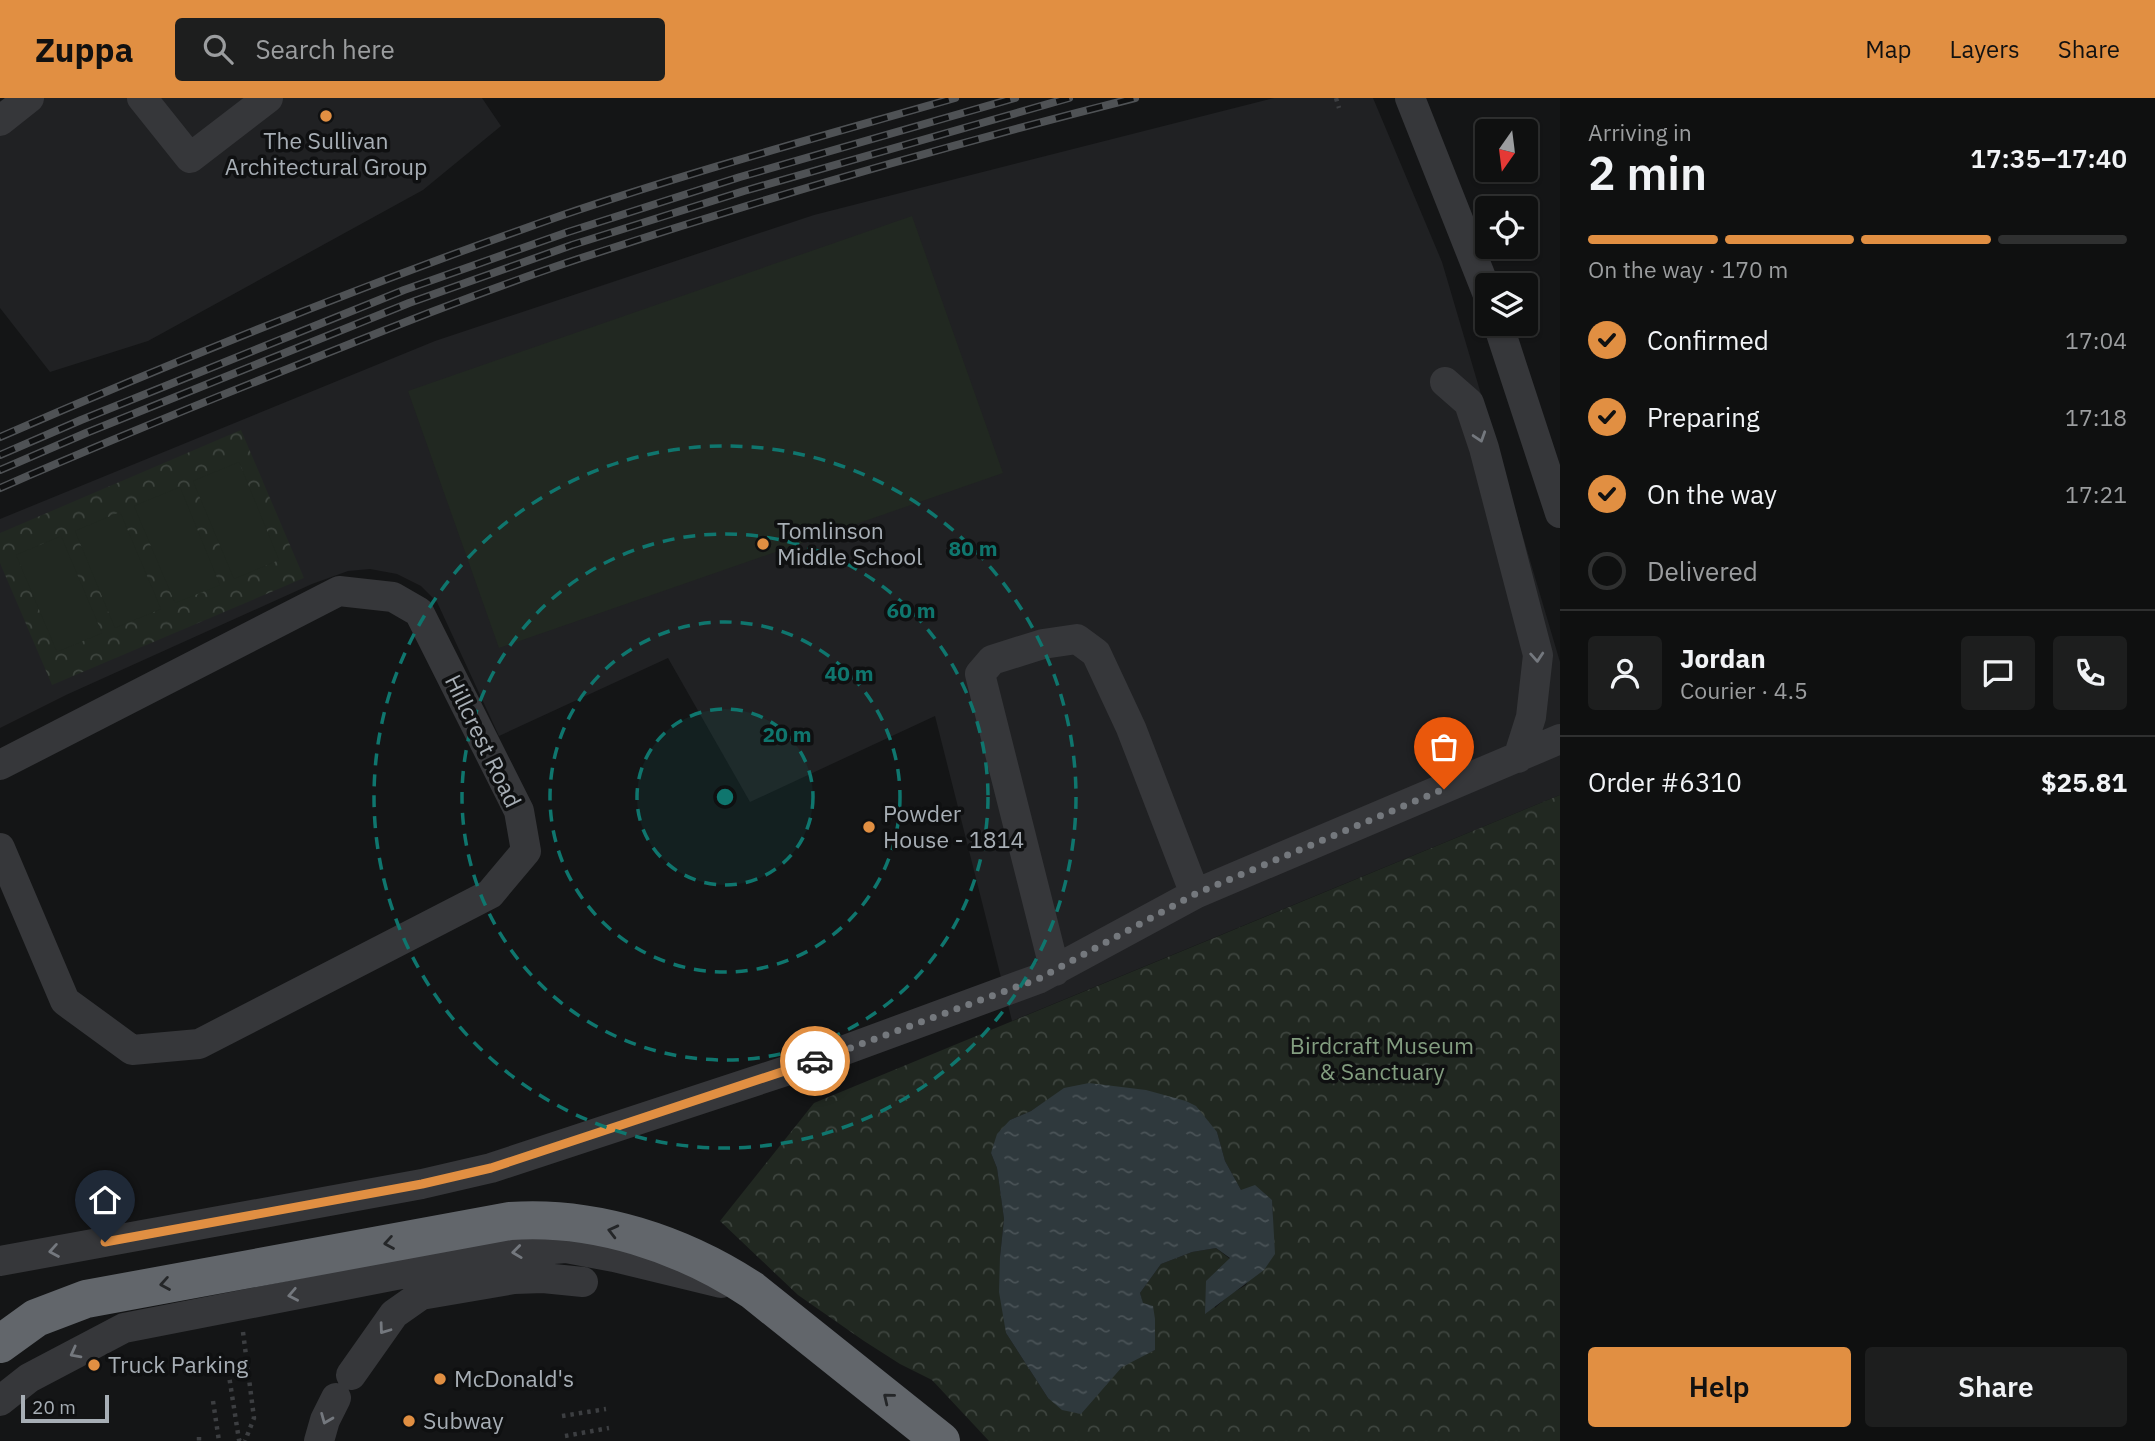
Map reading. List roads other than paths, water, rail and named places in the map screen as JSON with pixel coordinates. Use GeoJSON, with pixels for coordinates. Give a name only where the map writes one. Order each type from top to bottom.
{"type":"FeatureCollection","features":[{"type":"Feature","properties":{"kind":"highway"},"geometry":{"type":"LineString","coordinates":[[0,1344],[36,1318],[86,1299],[510,1221],[571,1222],[661,1244],[701,1259],[752,1290],[941,1441]]}},
{"type":"Feature","properties":{"kind":"street"},"geometry":{"type":"LineString","coordinates":[[0,121],[29,98]]}},
{"type":"Feature","properties":{"kind":"street"},"geometry":{"type":"LineString","coordinates":[[142,98],[190,158],[268,98]]}},
{"type":"Feature","properties":{"kind":"street"},"geometry":{"type":"LineString","coordinates":[[1410,98],[1480,273]]}},
{"type":"Feature","properties":{"kind":"street"},"geometry":{"type":"LineString","coordinates":[[1502,336],[1560,513]]}},
{"type":"Feature","properties":{"kind":"street"},"geometry":{"type":"LineString","coordinates":[[1445,382],[1469,403],[1484,449],[1538,655],[1531,718],[1518,758]]}},
{"type":"Feature","properties":{"kind":"street","name":"Hillcrest Road"},"geometry":{"type":"LineString","coordinates":[[0,765],[339,591],[393,597],[419,612],[519,811],[526,851],[490,894],[199,1044],[132,1050],[65,1001],[0,848]]}},
{"type":"Feature","properties":{"kind":"street"},"geometry":{"type":"LineString","coordinates":[[1055,971],[980,674],[992,660],[1043,645],[1077,639],[1096,653],[1131,728],[1195,894]]}},
{"type":"Feature","properties":{"kind":"street"},"geometry":{"type":"LineString","coordinates":[[0,1261],[422,1184],[491,1168],[804,1065],[1055,971],[1195,894],[1560,739]]}},
{"type":"Feature","properties":{"kind":"street"},"geometry":{"type":"LineString","coordinates":[[0,1401],[29,1378],[124,1328],[514,1252],[566,1248],[752,1290]]}},
{"type":"Feature","properties":{"kind":"street"},"geometry":{"type":"LineString","coordinates":[[319,1441],[325,1420],[343,1386],[394,1314],[421,1295],[514,1279],[543,1278],[583,1282]]}},
{"type":"Feature","properties":{"kind":"water"},"geometry":{"type":"Polygon","coordinates":[[[1089,1083],[1146,1090],[1196,1106],[1217,1132],[1225,1161],[1241,1190],[1255,1185],[1272,1200],[1275,1254],[1264,1270],[1205,1314],[1206,1281],[1230,1258],[1216,1248],[1192,1252],[1161,1264],[1140,1293],[1143,1303],[1153,1306],[1155,1350],[1122,1367],[1081,1414],[1062,1410],[1048,1398],[1006,1333],[999,1292],[1004,1219],[997,1168],[991,1153],[997,1134],[1010,1120],[1031,1111],[1064,1088],[1089,1083]]]}},
{"type":"Feature","properties":{"kind":"railway"},"geometry":{"type":"LineString","coordinates":[[0,437],[278,321],[560,216],[707,169],[955,98]]}},
{"type":"Feature","properties":{"kind":"railway"},"geometry":{"type":"LineString","coordinates":[[0,455],[404,290],[568,232],[740,177],[1015,98]]}},
{"type":"Feature","properties":{"kind":"railway"},"geometry":{"type":"LineString","coordinates":[[0,470],[409,303],[572,245],[744,191],[1069,98]]}},
{"type":"Feature","properties":{"kind":"railway"},"geometry":{"type":"LineString","coordinates":[[0,488],[249,384],[431,312],[578,259],[855,174],[1135,98]]}},
{"type":"Feature","properties":{"kind":"place","name":"The Sullivan Architectural Group"},"geometry":{"type":"Point","coordinates":[326,116]}},
{"type":"Feature","properties":{"kind":"place","name":"Tomlinson Middle School"},"geometry":{"type":"Point","coordinates":[763,544]}},
{"type":"Feature","properties":{"kind":"place","name":"Powder House - 1814"},"geometry":{"type":"Point","coordinates":[869,827]}},
{"type":"Feature","properties":{"kind":"place","name":"Truck Parking"},"geometry":{"type":"Point","coordinates":[94,1365]}},
{"type":"Feature","properties":{"kind":"place","name":"McDonald's"},"geometry":{"type":"Point","coordinates":[440,1379]}},
{"type":"Feature","properties":{"kind":"place","name":"Subway"},"geometry":{"type":"Point","coordinates":[409,1421]}},
{"type":"Feature","properties":{"kind":"park label","name":"Birdcraft Museum & Sanctuary"},"geometry":{"type":"Point","coordinates":[1382,1059]}}]}
